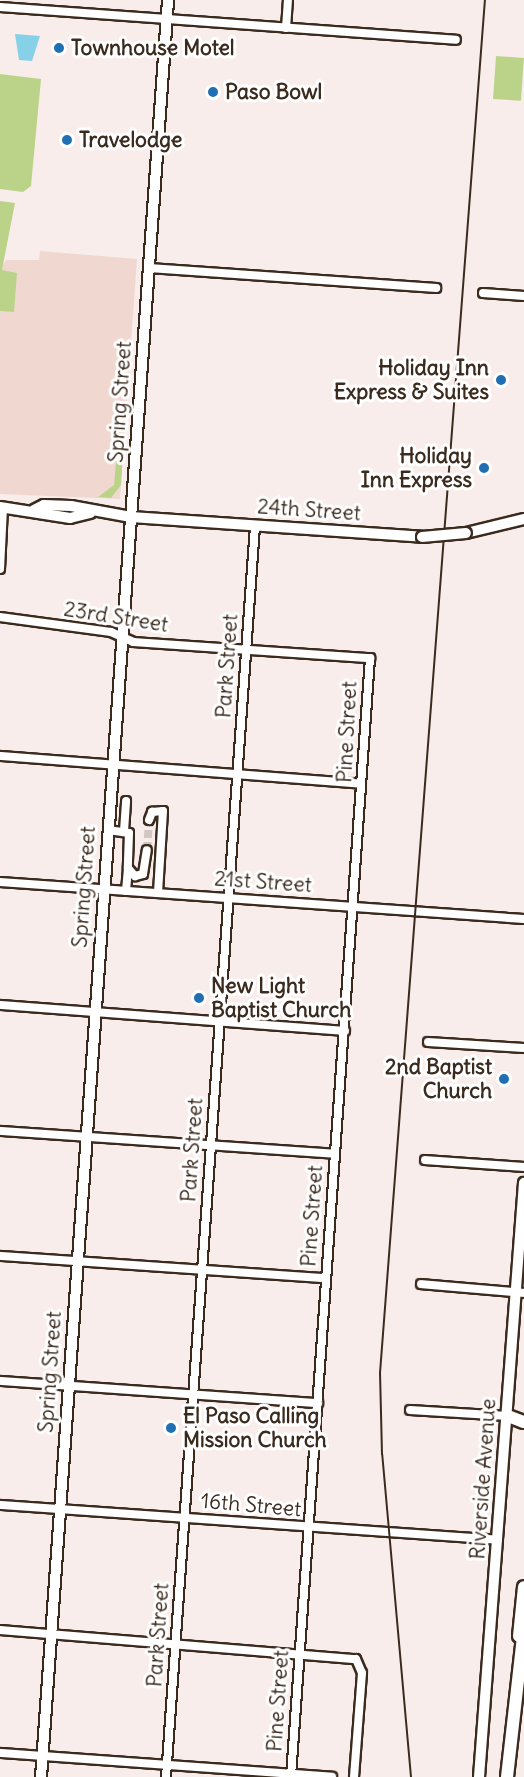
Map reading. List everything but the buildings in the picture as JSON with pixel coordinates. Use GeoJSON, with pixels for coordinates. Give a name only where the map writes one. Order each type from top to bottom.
{"type":"FeatureCollection","features":[{"type":"Feature","properties":{"kind":"highway"},"geometry":{"type":"LineString","coordinates":[[508,1416],[524,1413]]}},
{"type":"Feature","properties":{"kind":"highway"},"geometry":{"type":"LineString","coordinates":[[508,1416],[524,1422]]}},
{"type":"Feature","properties":{"kind":"highway"},"geometry":{"type":"LineString","coordinates":[[507,1777],[521,1645],[524,1587]]}},
{"type":"Feature","properties":{"kind":"highway"},"geometry":{"type":"LineString","coordinates":[[521,1645],[524,1628]]}},
{"type":"Feature","properties":{"kind":"main road","name":"Spring Street"},"geometry":{"type":"LineString","coordinates":[[41,1777],[168,0]]}},
{"type":"Feature","properties":{"kind":"main road","name":"24th Street"},"geometry":{"type":"LineString","coordinates":[[2,507],[34,510],[70,518],[90,513],[422,537],[466,533],[524,519]]}},
{"type":"Feature","properties":{"kind":"main road","name":"Riverside Avenue"},"geometry":{"type":"LineString","coordinates":[[479,1777],[520,1292],[524,1183]]}},
{"type":"Feature","properties":{"kind":"street"},"geometry":{"type":"LineString","coordinates":[[286,28],[288,0]]}},
{"type":"Feature","properties":{"kind":"street"},"geometry":{"type":"LineString","coordinates":[[0,7],[456,40]]}},
{"type":"Feature","properties":{"kind":"street"},"geometry":{"type":"LineString","coordinates":[[149,268],[436,288]]}},
{"type":"Feature","properties":{"kind":"street"},"geometry":{"type":"LineString","coordinates":[[483,293],[524,296]]}},
{"type":"Feature","properties":{"kind":"street"},"geometry":{"type":"LineString","coordinates":[[0,569],[2,507]]}},
{"type":"Feature","properties":{"kind":"street","name":"Park Street"},"geometry":{"type":"LineString","coordinates":[[166,1777],[255,526]]}},
{"type":"Feature","properties":{"kind":"street","name":"23rd Street"},"geometry":{"type":"LineString","coordinates":[[0,617],[122,638],[370,658]]}},
{"type":"Feature","properties":{"kind":"street","name":"Pine Street"},"geometry":{"type":"LineString","coordinates":[[291,1775],[370,658]]}},
{"type":"Feature","properties":{"kind":"street"},"geometry":{"type":"LineString","coordinates":[[0,756],[361,784]]}},
{"type":"Feature","properties":{"kind":"street"},"geometry":{"type":"LineString","coordinates":[[124,831],[126,801]]}},
{"type":"Feature","properties":{"kind":"street"},"geometry":{"type":"LineString","coordinates":[[149,820],[152,812],[163,811],[158,893]]}},
{"type":"Feature","properties":{"kind":"street"},"geometry":{"type":"LineString","coordinates":[[108,830],[124,831],[130,835],[126,891]]}},
{"type":"Feature","properties":{"kind":"street"},"geometry":{"type":"LineString","coordinates":[[128,868],[135,876],[143,874],[147,850]]}},
{"type":"Feature","properties":{"kind":"street","name":"21st Street"},"geometry":{"type":"LineString","coordinates":[[0,882],[524,920]]}},
{"type":"Feature","properties":{"kind":"street"},"geometry":{"type":"LineString","coordinates":[[0,1005],[345,1031]]}},
{"type":"Feature","properties":{"kind":"street"},"geometry":{"type":"LineString","coordinates":[[428,1042],[524,1048]]}},
{"type":"Feature","properties":{"kind":"street"},"geometry":{"type":"LineString","coordinates":[[0,1131],[334,1154]]}},
{"type":"Feature","properties":{"kind":"street"},"geometry":{"type":"LineString","coordinates":[[425,1160],[524,1167]]}},
{"type":"Feature","properties":{"kind":"street"},"geometry":{"type":"LineString","coordinates":[[0,1256],[325,1278]]}},
{"type":"Feature","properties":{"kind":"street"},"geometry":{"type":"LineString","coordinates":[[421,1284],[520,1292]]}},
{"type":"Feature","properties":{"kind":"street"},"geometry":{"type":"LineString","coordinates":[[0,1381],[318,1403]]}},
{"type":"Feature","properties":{"kind":"street"},"geometry":{"type":"LineString","coordinates":[[410,1410],[508,1416]]}},
{"type":"Feature","properties":{"kind":"street","name":"16th Street"},"geometry":{"type":"LineString","coordinates":[[0,1505],[498,1540]]}},
{"type":"Feature","properties":{"kind":"street"},"geometry":{"type":"LineString","coordinates":[[0,1630],[356,1659],[362,1673],[354,1777]]}},
{"type":"Feature","properties":{"kind":"street"},"geometry":{"type":"LineString","coordinates":[[0,1753],[332,1777]]}},
{"type":"Feature","properties":{"kind":"shaded area"},"geometry":{"type":"Polygon","coordinates":[[[40,251],[137,259],[120,499],[0,494],[0,270],[6,260],[39,260],[40,251]]]}},
{"type":"Feature","properties":{"kind":"green space"},"geometry":{"type":"Polygon","coordinates":[[[496,56],[524,58],[521,101],[493,99],[496,56]]]}},
{"type":"Feature","properties":{"kind":"green space"},"geometry":{"type":"Polygon","coordinates":[[[0,74],[41,79],[31,186],[23,192],[0,189],[0,74]]]}},
{"type":"Feature","properties":{"kind":"green space"},"geometry":{"type":"Polygon","coordinates":[[[0,201],[15,203],[2,270],[17,273],[14,312],[0,311],[0,201]]]}},
{"type":"Feature","properties":{"kind":"green space"},"geometry":{"type":"Polygon","coordinates":[[[117,451],[123,452],[121,485],[111,498],[98,497],[114,485],[117,451]]]}},
{"type":"Feature","properties":{"kind":"water"},"geometry":{"type":"Polygon","coordinates":[[[15,34],[40,36],[32,61],[19,60],[15,34]]]}},
{"type":"Feature","properties":{"kind":"tunnel"},"geometry":{"type":"LineString","coordinates":[[147,850],[149,820]]}},
{"type":"Feature","properties":{"kind":"railway"},"geometry":{"type":"LineString","coordinates":[[411,1777],[382,1454],[380,1373],[485,0]]}},
{"type":"Feature","properties":{"kind":"place","name":"Townhouse Motel"},"geometry":{"type":"Point","coordinates":[59,48]}},
{"type":"Feature","properties":{"kind":"place","name":"Paso Bowl"},"geometry":{"type":"Point","coordinates":[213,92]}},
{"type":"Feature","properties":{"kind":"place","name":"Travelodge"},"geometry":{"type":"Point","coordinates":[67,140]}},
{"type":"Feature","properties":{"kind":"place","name":"Holiday Inn Express & Suites"},"geometry":{"type":"Point","coordinates":[501,380]}},
{"type":"Feature","properties":{"kind":"place","name":"Holiday Inn Express"},"geometry":{"type":"Point","coordinates":[484,468]}},
{"type":"Feature","properties":{"kind":"place","name":"New Light Baptist Church"},"geometry":{"type":"Point","coordinates":[199,998]}},
{"type":"Feature","properties":{"kind":"place","name":"2nd Baptist Church"},"geometry":{"type":"Point","coordinates":[504,1079]}},
{"type":"Feature","properties":{"kind":"place","name":"El Paso Calling Mission Church"},"geometry":{"type":"Point","coordinates":[171,1428]}}]}
